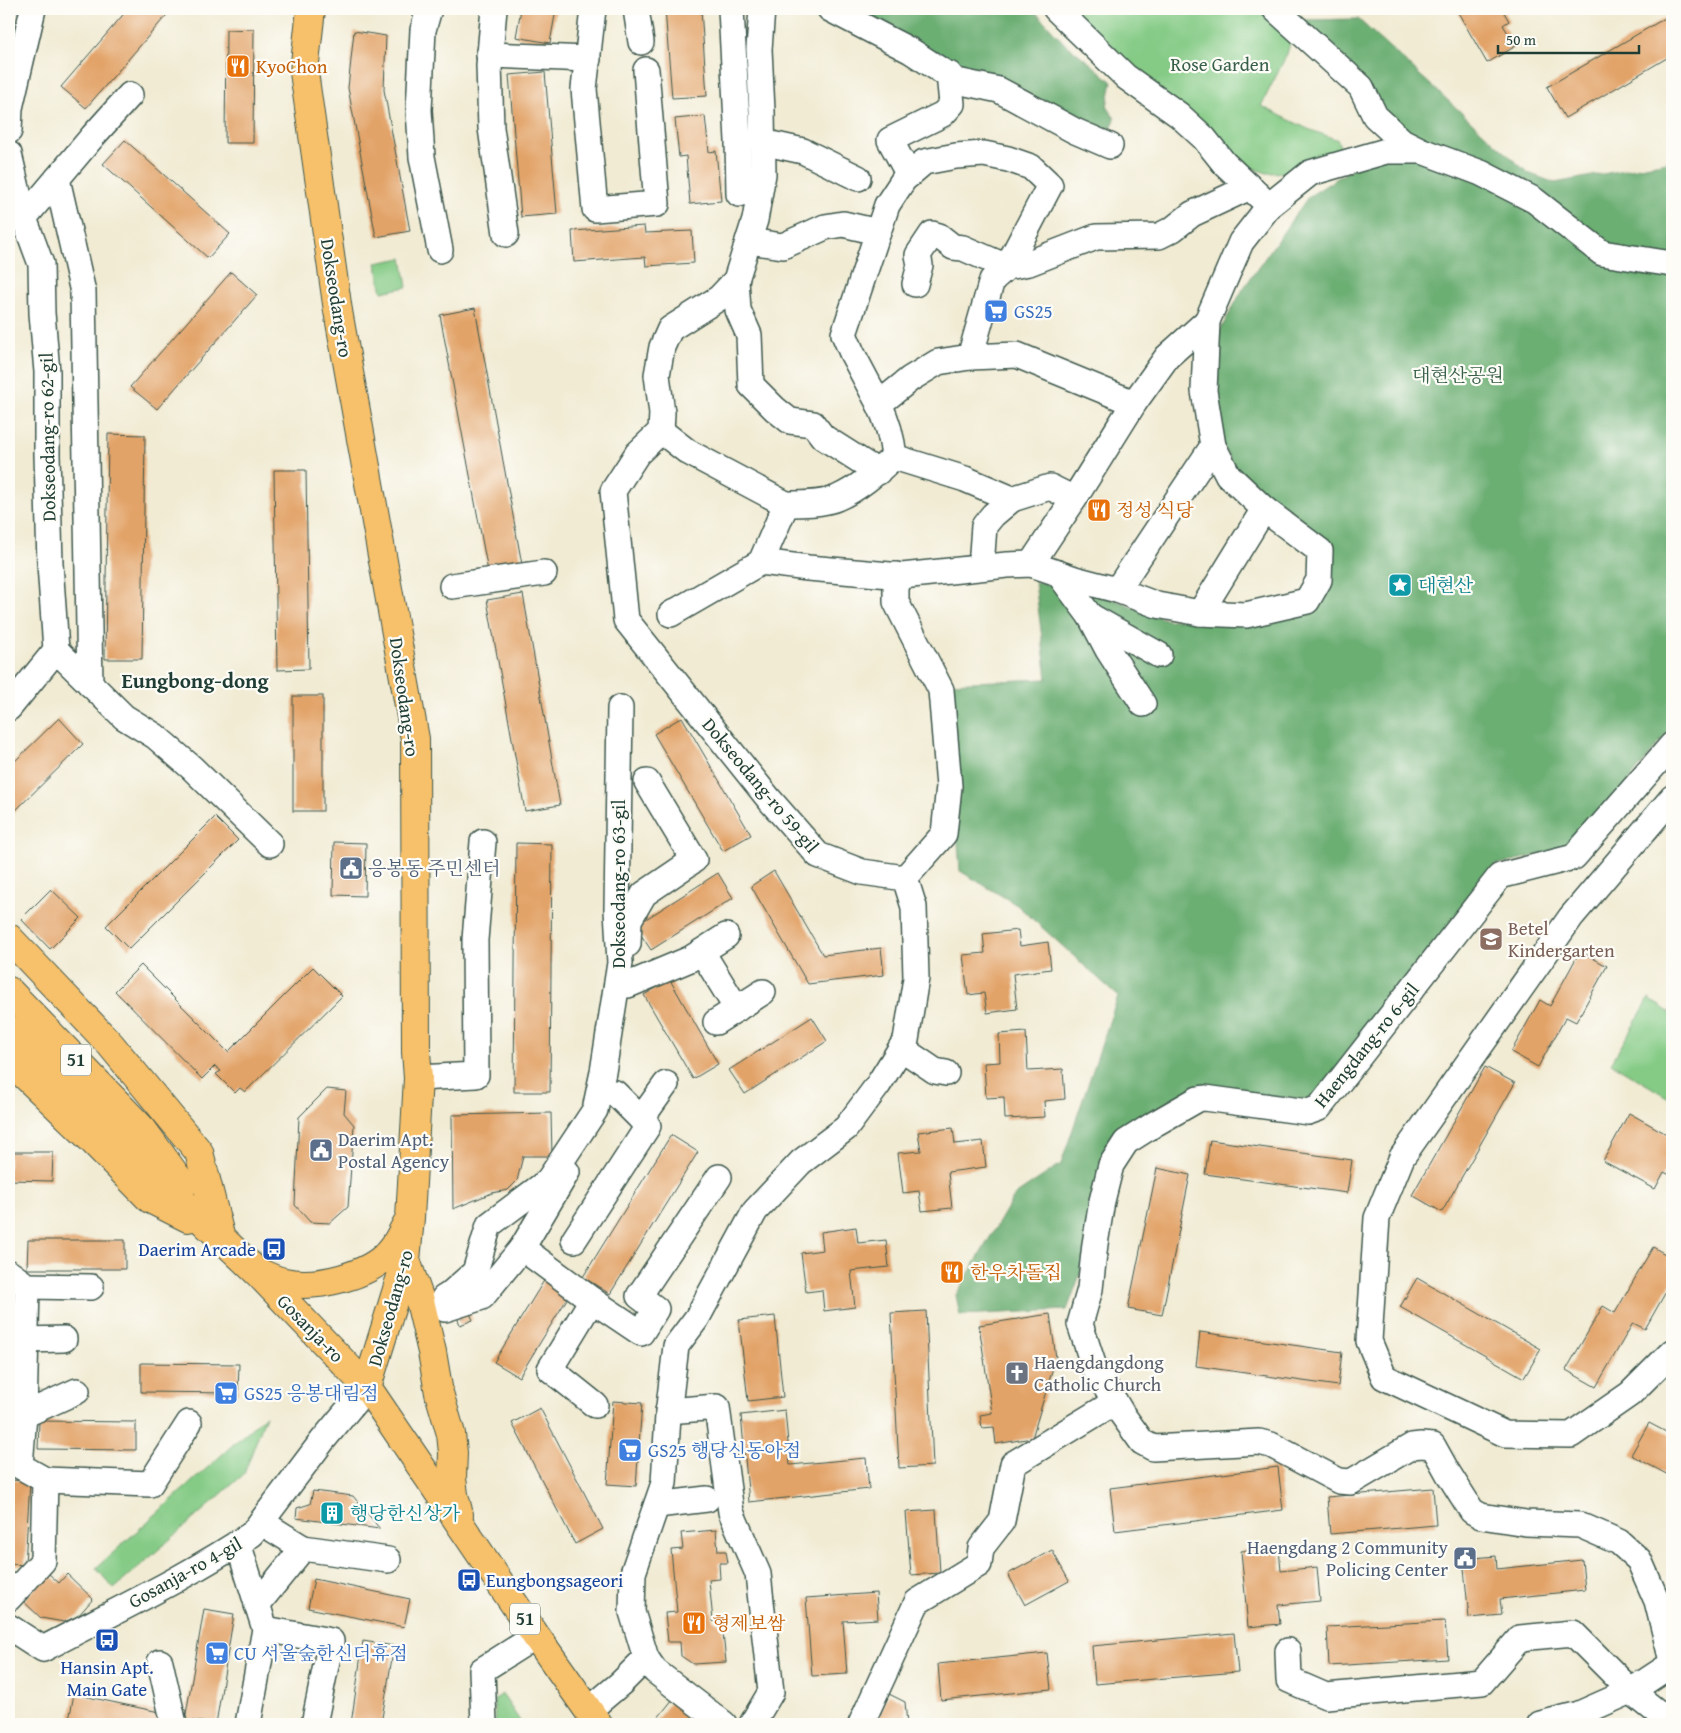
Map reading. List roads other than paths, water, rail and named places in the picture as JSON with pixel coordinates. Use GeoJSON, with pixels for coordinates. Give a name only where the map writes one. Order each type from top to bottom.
{"type":"FeatureCollection","features":[{"type":"Feature","properties":{"kind":"main road","name":"Dokseodang-ro"},"geometry":{"type":"LineString","coordinates":[[311,9],[304,72],[337,302],[415,739],[416,1052],[418,1078],[410,1218],[406,1260],[367,1387]]}},
{"type":"Feature","properties":{"kind":"main road"},"geometry":{"type":"LineString","coordinates":[[9,938],[110,1044],[199,1152],[220,1235]]}},
{"type":"Feature","properties":{"kind":"main road","name":"Gosanja-ro"},"geometry":{"type":"LineString","coordinates":[[9,991],[135,1140],[220,1235],[367,1387],[536,1636],[594,1717]]}},
{"type":"Feature","properties":{"kind":"main road","name":"Gosanja-ro"},"geometry":{"type":"LineString","coordinates":[[9,1030],[135,1140]]}},
{"type":"Feature","properties":{"kind":"main road"},"geometry":{"type":"LineString","coordinates":[[9,1060],[91,1138],[150,1199],[220,1235]]}},
{"type":"Feature","properties":{"kind":"main road"},"geometry":{"type":"LineString","coordinates":[[257,1272],[284,1282],[298,1284],[341,1279],[367,1268],[391,1251],[410,1218]]}},
{"type":"Feature","properties":{"kind":"main road"},"geometry":{"type":"LineString","coordinates":[[406,1260],[418,1296],[432,1352],[439,1393],[451,1434],[454,1495],[462,1526]]}},
{"type":"Feature","properties":{"kind":"street"},"geometry":{"type":"LineString","coordinates":[[428,9],[423,30],[419,110],[422,157],[440,250]]}},
{"type":"Feature","properties":{"kind":"street"},"geometry":{"type":"LineString","coordinates":[[494,9],[489,55],[491,128],[506,234]]}},
{"type":"Feature","properties":{"kind":"street"},"geometry":{"type":"LineString","coordinates":[[593,9],[584,89],[595,210],[657,204],[646,70]]}},
{"type":"Feature","properties":{"kind":"street"},"geometry":{"type":"LineString","coordinates":[[636,9],[642,42]]}},
{"type":"Feature","properties":{"kind":"street"},"geometry":{"type":"LineString","coordinates":[[731,9],[739,194]]}},
{"type":"Feature","properties":{"kind":"street"},"geometry":{"type":"LineString","coordinates":[[762,9],[759,49],[763,174],[755,220],[736,280],[738,310],[749,335],[750,386],[790,421],[813,424],[823,437],[886,464],[965,478],[1012,499]]}},
{"type":"Feature","properties":{"kind":"street"},"geometry":{"type":"LineString","coordinates":[[830,9],[911,51],[957,81],[999,90],[1075,131],[1110,146]]}},
{"type":"Feature","properties":{"kind":"street"},"geometry":{"type":"LineString","coordinates":[[1056,9],[1126,77],[1179,115],[1204,138],[1224,163],[1253,192],[1270,205]]}},
{"type":"Feature","properties":{"kind":"street"},"geometry":{"type":"LineString","coordinates":[[1275,9],[1361,87],[1374,116],[1402,141],[1422,151],[1481,173],[1534,200],[1602,253],[1672,264]]}},
{"type":"Feature","properties":{"kind":"street"},"geometry":{"type":"LineString","coordinates":[[9,131],[10,108],[23,22]]}},
{"type":"Feature","properties":{"kind":"street"},"geometry":{"type":"LineString","coordinates":[[489,55],[588,59]]}},
{"type":"Feature","properties":{"kind":"street"},"geometry":{"type":"LineString","coordinates":[[909,175],[890,140],[943,114],[952,104],[949,74]]}},
{"type":"Feature","properties":{"kind":"street"},"geometry":{"type":"LineString","coordinates":[[24,218],[130,96]]}},
{"type":"Feature","properties":{"kind":"street"},"geometry":{"type":"LineString","coordinates":[[762,142],[803,152],[858,178]]}},
{"type":"Feature","properties":{"kind":"street"},"geometry":{"type":"LineString","coordinates":[[761,562],[896,575],[1031,564],[1117,590],[1156,605],[1200,613],[1246,615],[1307,601],[1319,580],[1320,551],[1264,509],[1228,475],[1213,446],[1204,391],[1206,321],[1241,242],[1270,205],[1310,173],[1386,151],[1422,151]]}},
{"type":"Feature","properties":{"kind":"street","name":"Dokseodang-ro 62-gil"},"geometry":{"type":"LineString","coordinates":[[9,154],[24,218],[41,264],[42,313],[47,372],[50,556],[56,650]]}},
{"type":"Feature","properties":{"kind":"street"},"geometry":{"type":"LineString","coordinates":[[736,280],[719,298],[670,329],[662,347],[657,376],[662,413],[661,431],[688,452],[786,504],[804,504],[836,498],[886,464],[892,437],[886,418],[852,354],[844,334],[887,205],[904,179],[924,162],[956,156],[984,154],[1008,159],[1032,167],[1050,185],[1007,267],[992,280],[970,357]]}},
{"type":"Feature","properties":{"kind":"street"},"geometry":{"type":"LineString","coordinates":[[57,179],[83,292],[90,684]]}},
{"type":"Feature","properties":{"kind":"street"},"geometry":{"type":"LineString","coordinates":[[915,284],[920,264],[918,255],[932,234],[939,236],[954,247],[963,248],[1007,267],[1029,263],[1096,237],[1159,236],[1173,229],[1192,214],[1250,187]]}},
{"type":"Feature","properties":{"kind":"street"},"geometry":{"type":"LineString","coordinates":[[748,241],[783,246],[825,227],[843,224],[878,232]]}},
{"type":"Feature","properties":{"kind":"street"},"geometry":{"type":"LineString","coordinates":[[1031,564],[1134,403],[1167,357],[1206,321]]}},
{"type":"Feature","properties":{"kind":"street"},"geometry":{"type":"LineString","coordinates":[[879,404],[910,379],[938,362],[970,357],[1017,355],[1134,403]]}},
{"type":"Feature","properties":{"kind":"street","name":"Dokseodang-ro 59-gil"},"geometry":{"type":"LineString","coordinates":[[661,431],[636,454],[613,491],[626,620],[768,798],[818,856],[862,872],[905,878]]}},
{"type":"Feature","properties":{"kind":"street"},"geometry":{"type":"LineString","coordinates":[[1117,590],[1213,446]]}},
{"type":"Feature","properties":{"kind":"street"},"geometry":{"type":"LineString","coordinates":[[981,567],[984,526],[993,515],[1012,499],[1050,487],[1074,499]]}},
{"type":"Feature","properties":{"kind":"street"},"geometry":{"type":"LineString","coordinates":[[672,614],[761,562],[786,504]]}},
{"type":"Feature","properties":{"kind":"street"},"geometry":{"type":"LineString","coordinates":[[1200,613],[1264,509]]}},
{"type":"Feature","properties":{"kind":"street"},"geometry":{"type":"LineString","coordinates":[[452,586],[544,573]]}},
{"type":"Feature","properties":{"kind":"street"},"geometry":{"type":"LineString","coordinates":[[1058,573],[1090,616],[1108,650],[1143,704]]}},
{"type":"Feature","properties":{"kind":"street"},"geometry":{"type":"LineString","coordinates":[[724,1724],[655,1670],[646,1658],[632,1612],[633,1573],[664,1483],[668,1411],[676,1346],[697,1318],[755,1211],[801,1162],[846,1128],[878,1085],[906,1040],[916,978],[914,907],[905,878],[944,834],[949,786],[941,690],[896,602],[896,575]]}},
{"type":"Feature","properties":{"kind":"street"},"geometry":{"type":"LineString","coordinates":[[1090,616],[1160,655]]}},
{"type":"Feature","properties":{"kind":"street"},"geometry":{"type":"LineString","coordinates":[[9,708],[56,650],[124,717],[155,736],[192,768],[270,844]]}},
{"type":"Feature","properties":{"kind":"street","name":"Dokseodang-ro 63-gil"},"geometry":{"type":"LineString","coordinates":[[522,1248],[482,1297],[444,1303],[475,1272],[489,1225],[548,1181],[595,1110],[603,1072],[620,963],[617,910],[620,708]]}},
{"type":"Feature","properties":{"kind":"street","name":"Haengdang-ro 6-gil"},"geometry":{"type":"LineString","coordinates":[[1672,746],[1574,857],[1500,876],[1319,1108],[1308,1112],[1205,1098],[1198,1099],[1126,1142],[1111,1165],[1102,1201],[1090,1289],[1080,1324],[1094,1367],[1142,1442],[1153,1448],[1259,1442],[1271,1445],[1340,1481],[1351,1482],[1412,1446],[1433,1446],[1472,1511],[1481,1516],[1526,1523],[1580,1525],[1619,1542],[1639,1560],[1657,1601],[1672,1662]]}},
{"type":"Feature","properties":{"kind":"street"},"geometry":{"type":"LineString","coordinates":[[647,782],[694,860],[644,894],[629,920],[628,985],[615,1093],[522,1248],[641,1334],[656,1309],[638,1296],[719,1177]]}},
{"type":"Feature","properties":{"kind":"street"},"geometry":{"type":"LineString","coordinates":[[1672,798],[1571,917],[1402,1157],[1377,1218],[1369,1341],[1384,1377],[1505,1434],[1571,1435],[1630,1394],[1672,1352]]}},
{"type":"Feature","properties":{"kind":"street"},"geometry":{"type":"LineString","coordinates":[[418,1078],[476,1075],[475,940],[483,842]]}},
{"type":"Feature","properties":{"kind":"street"},"geometry":{"type":"LineString","coordinates":[[628,985],[690,959],[726,936]]}},
{"type":"Feature","properties":{"kind":"street"},"geometry":{"type":"LineString","coordinates":[[702,952],[737,1008]]}},
{"type":"Feature","properties":{"kind":"street"},"geometry":{"type":"LineString","coordinates":[[716,1022],[763,992]]}},
{"type":"Feature","properties":{"kind":"street"},"geometry":{"type":"LineString","coordinates":[[901,1048],[936,1071],[946,1073]]}},
{"type":"Feature","properties":{"kind":"street"},"geometry":{"type":"LineString","coordinates":[[641,1119],[666,1084]]}},
{"type":"Feature","properties":{"kind":"street"},"geometry":{"type":"LineString","coordinates":[[574,1240],[648,1126],[615,1093]]}},
{"type":"Feature","properties":{"kind":"street"},"geometry":{"type":"LineString","coordinates":[[91,1287],[18,1280],[26,1340],[16,1415],[20,1466],[45,1480],[150,1484],[189,1423]]}},
{"type":"Feature","properties":{"kind":"street"},"geometry":{"type":"LineString","coordinates":[[592,1300],[550,1369],[595,1405]]}},
{"type":"Feature","properties":{"kind":"street"},"geometry":{"type":"LineString","coordinates":[[26,1340],[64,1339]]}},
{"type":"Feature","properties":{"kind":"street","name":"Gosanja-ro 4-gil"},"geometry":{"type":"LineString","coordinates":[[9,1626],[43,1649],[186,1574],[238,1544],[252,1534],[323,1440],[367,1387]]}},
{"type":"Feature","properties":{"kind":"street"},"geometry":{"type":"LineString","coordinates":[[16,1415],[77,1391]]}},
{"type":"Feature","properties":{"kind":"street"},"geometry":{"type":"LineString","coordinates":[[861,1724],[917,1602],[979,1564],[981,1548],[1002,1522],[1013,1464],[1115,1402]]}},
{"type":"Feature","properties":{"kind":"street"},"geometry":{"type":"LineString","coordinates":[[668,1411],[723,1407],[731,1512],[758,1574],[780,1690],[752,1724]]}},
{"type":"Feature","properties":{"kind":"street"},"geometry":{"type":"LineString","coordinates":[[9,1598],[43,1562],[45,1480]]}},
{"type":"Feature","properties":{"kind":"street"},"geometry":{"type":"LineString","coordinates":[[657,1505],[707,1499]]}},
{"type":"Feature","properties":{"kind":"street"},"geometry":{"type":"LineString","coordinates":[[261,1522],[303,1548],[388,1560]]}},
{"type":"Feature","properties":{"kind":"street"},"geometry":{"type":"LineString","coordinates":[[238,1544],[265,1629],[248,1724]]}},
{"type":"Feature","properties":{"kind":"street"},"geometry":{"type":"LineString","coordinates":[[257,1605],[303,1548]]}},
{"type":"Feature","properties":{"kind":"street"},"geometry":{"type":"LineString","coordinates":[[265,1629],[331,1641],[314,1724]]}},
{"type":"Feature","properties":{"kind":"street"},"geometry":{"type":"LineString","coordinates":[[1288,1651],[1289,1680],[1326,1696],[1482,1682],[1520,1638],[1573,1633],[1631,1691],[1672,1724]]}},
{"type":"Feature","properties":{"kind":"street"},"geometry":{"type":"LineString","coordinates":[[484,1724],[482,1670],[536,1636]]}},
{"type":"Feature","properties":{"kind":"street"},"geometry":{"type":"LineString","coordinates":[[594,1717],[621,1683],[646,1658]]}},
{"type":"Feature","properties":{"kind":"street"},"geometry":{"type":"LineString","coordinates":[[160,1662],[174,1724]]}},
{"type":"Feature","properties":{"kind":"street"},"geometry":{"type":"LineString","coordinates":[[1540,1724],[1579,1714],[1631,1691],[1672,1662]]}},
{"type":"Feature","properties":{"kind":"place","name":"KyoChon"},"geometry":{"type":"Point","coordinates":[238,66]}},
{"type":"Feature","properties":{"kind":"place","name":"GS25"},"geometry":{"type":"Point","coordinates":[996,311]}},
{"type":"Feature","properties":{"kind":"place","name":"정성 식당"},"geometry":{"type":"Point","coordinates":[1099,510]}},
{"type":"Feature","properties":{"kind":"place","name":"대현산"},"geometry":{"type":"Point","coordinates":[1400,585]}},
{"type":"Feature","properties":{"kind":"place","name":"응봉동 주민센터"},"geometry":{"type":"Point","coordinates":[351,868]}},
{"type":"Feature","properties":{"kind":"place","name":"Betel Kindergarten"},"geometry":{"type":"Point","coordinates":[1491,939]}},
{"type":"Feature","properties":{"kind":"place","name":"Daerim Apt. Postal Agency"},"geometry":{"type":"Point","coordinates":[321,1150]}},
{"type":"Feature","properties":{"kind":"place","name":"Daerim Arcade"},"geometry":{"type":"Point","coordinates":[274,1249]}},
{"type":"Feature","properties":{"kind":"place","name":"한우차돌집"},"geometry":{"type":"Point","coordinates":[952,1272]}},
{"type":"Feature","properties":{"kind":"place","name":"Haengdangdong Catholic Church"},"geometry":{"type":"Point","coordinates":[1017,1373]}},
{"type":"Feature","properties":{"kind":"place","name":"GS25 응봉대림점"},"geometry":{"type":"Point","coordinates":[226,1393]}},
{"type":"Feature","properties":{"kind":"place","name":"GS25 행당신동아점"},"geometry":{"type":"Point","coordinates":[630,1450]}},
{"type":"Feature","properties":{"kind":"place","name":"행당한신상가"},"geometry":{"type":"Point","coordinates":[332,1513]}},
{"type":"Feature","properties":{"kind":"place","name":"Haengdang 2 Community Policing Center"},"geometry":{"type":"Point","coordinates":[1465,1558]}},
{"type":"Feature","properties":{"kind":"place","name":"Eungbongsageori"},"geometry":{"type":"Point","coordinates":[469,1580]}},
{"type":"Feature","properties":{"kind":"place","name":"형제보쌈"},"geometry":{"type":"Point","coordinates":[694,1623]}},
{"type":"Feature","properties":{"kind":"place","name":"Hansin Apt. Main Gate"},"geometry":{"type":"Point","coordinates":[107,1640]}},
{"type":"Feature","properties":{"kind":"place","name":"CU 서울숲한신더휴점"},"geometry":{"type":"Point","coordinates":[217,1653]}},
{"type":"Feature","properties":{"kind":"district","name":"Eungbong-dong"},"geometry":{"type":"Point","coordinates":[195,681]}},
{"type":"Feature","properties":{"kind":"park label","name":"Rose Garden"},"geometry":{"type":"Point","coordinates":[1220,64]}},
{"type":"Feature","properties":{"kind":"park label","name":"대현산공원"},"geometry":{"type":"Point","coordinates":[1458,375]}}]}
